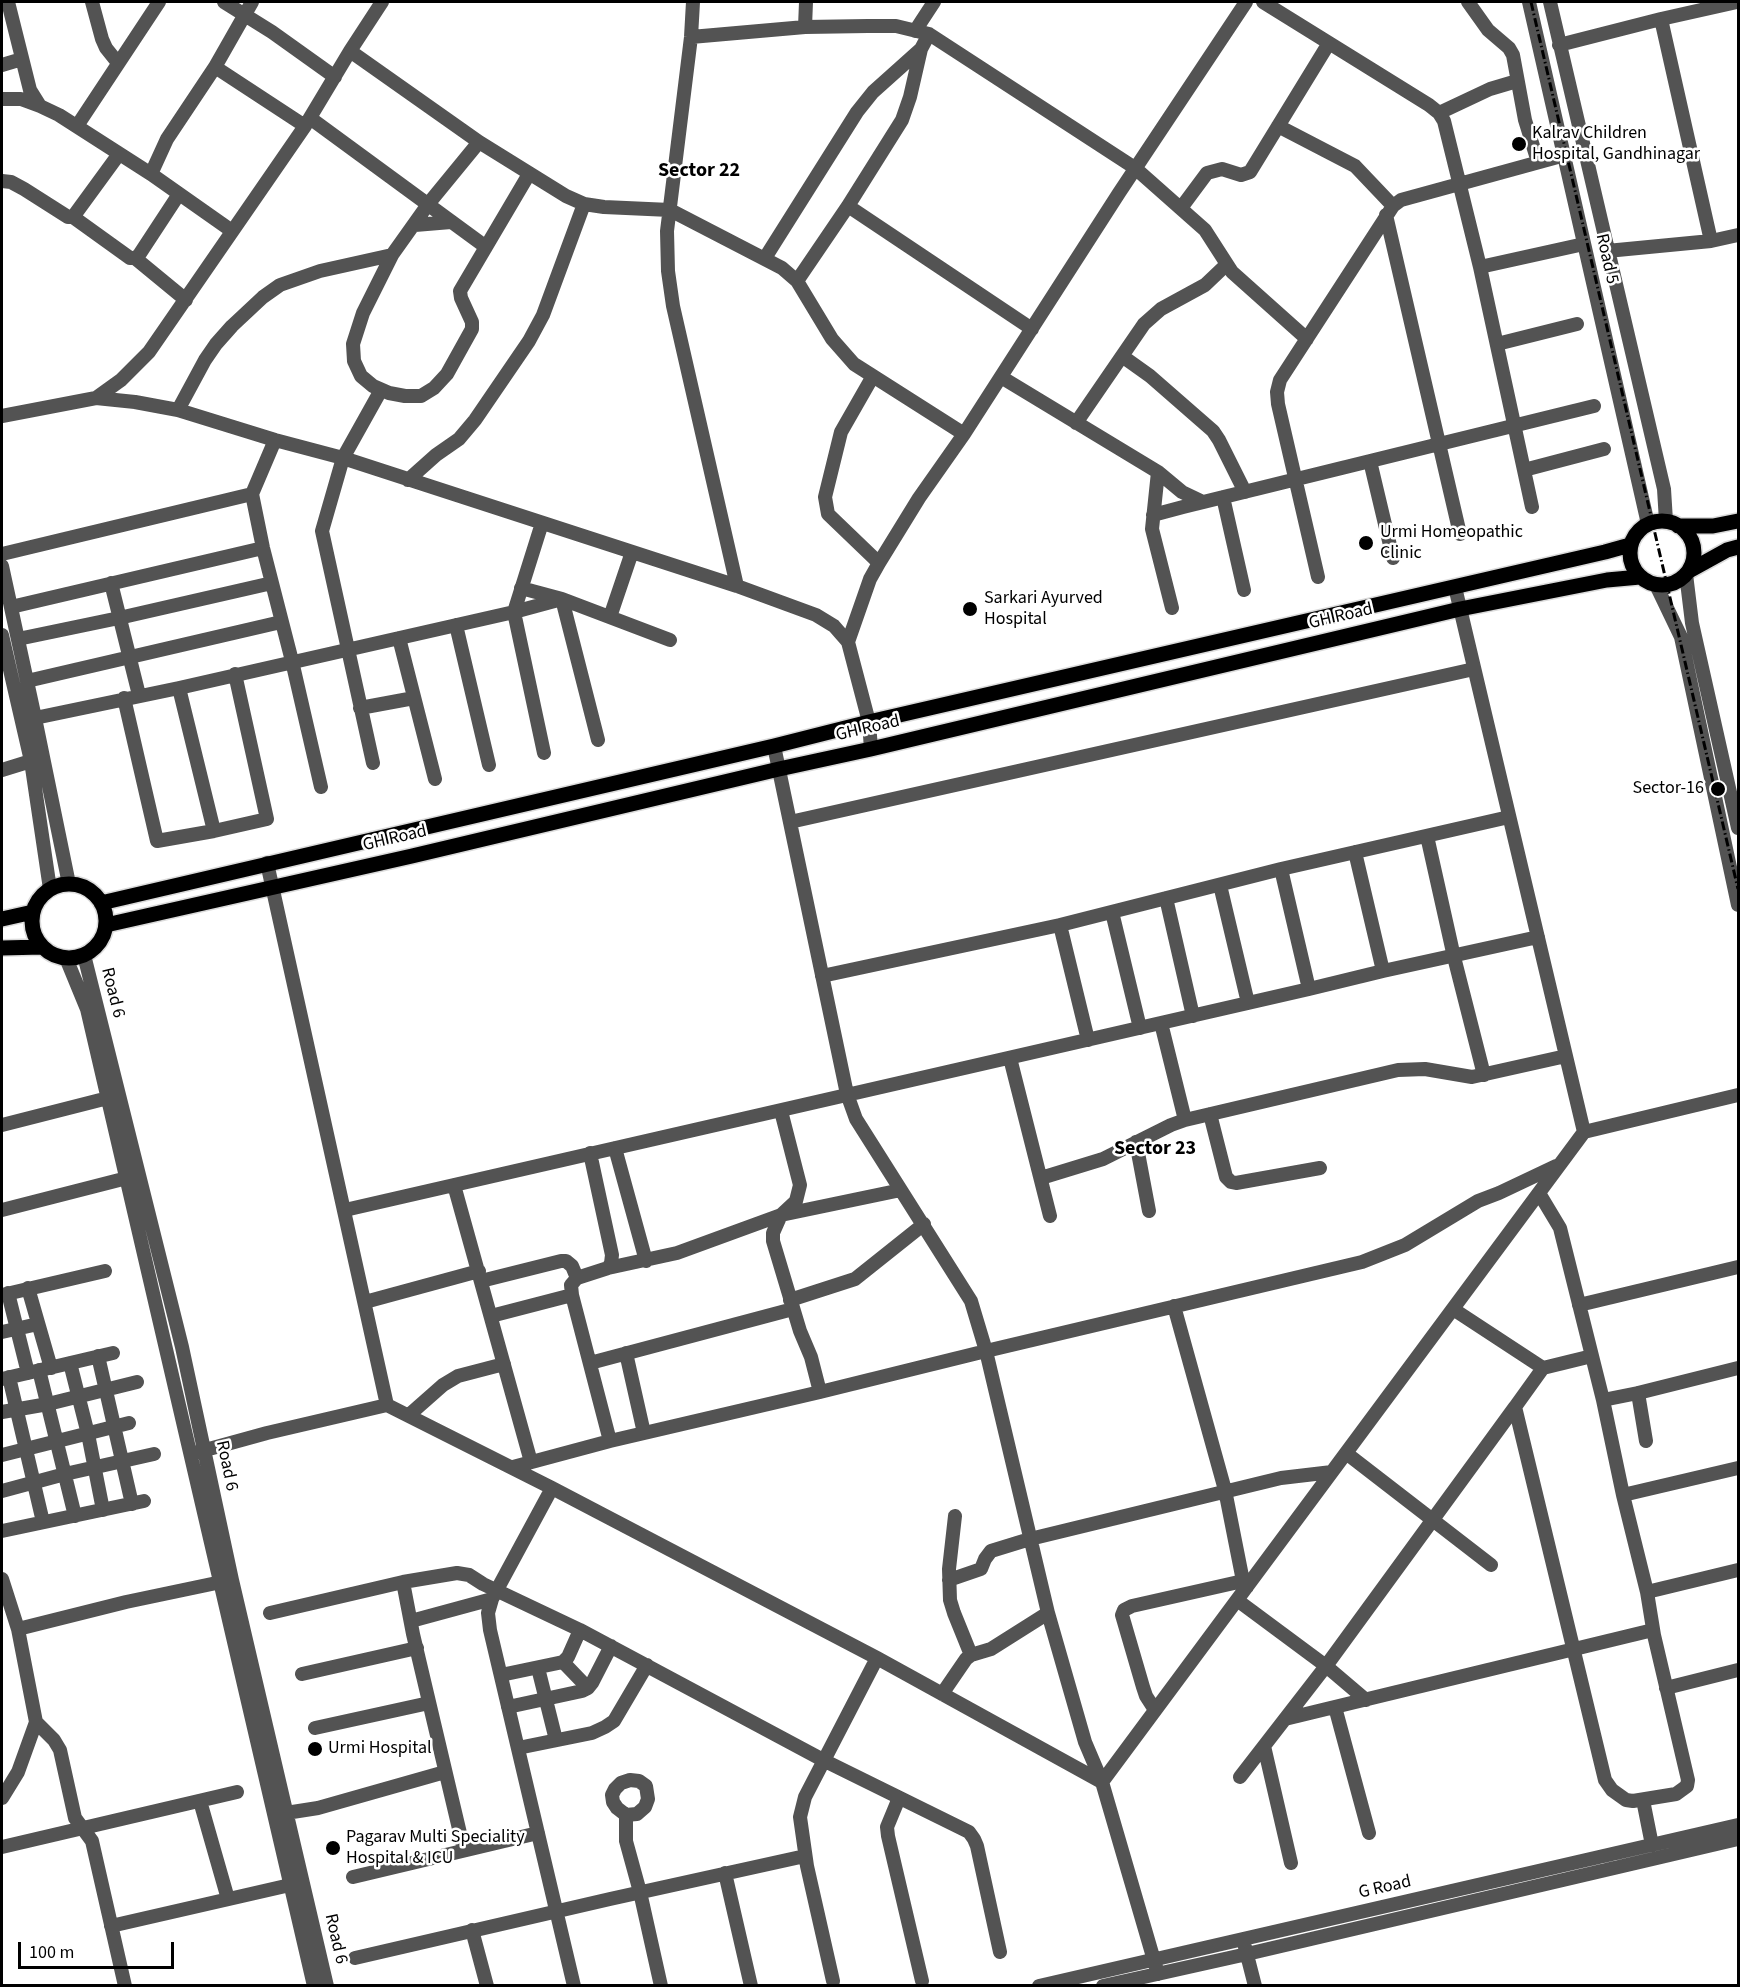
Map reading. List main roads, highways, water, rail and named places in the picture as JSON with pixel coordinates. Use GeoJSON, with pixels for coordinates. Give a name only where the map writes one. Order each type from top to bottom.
{"type":"FeatureCollection","features":[{"type":"Feature","properties":{"kind":"main road"},"geometry":{"type":"LineString","coordinates":[[1738,521],[1713,526],[1657,521],[1648,524],[1634,536],[1630,544],[1631,562],[1641,577],[1656,585],[1672,583],[1726,550],[1738,547]]}},
{"type":"Feature","properties":{"kind":"main road"},"geometry":{"type":"LineString","coordinates":[[1672,524],[1686,532],[1691,541],[1694,551],[1693,561],[1687,572]]}},
{"type":"Feature","properties":{"kind":"main road","name":"GH Road"},"geometry":{"type":"LineString","coordinates":[[101,903],[1455,587],[1630,544]]}},
{"type":"Feature","properties":{"kind":"main road","name":"GH Road"},"geometry":{"type":"LineString","coordinates":[[106,925],[871,749],[1460,609],[1607,580],[1641,577]]}},
{"type":"Feature","properties":{"kind":"main road"},"geometry":{"type":"LineString","coordinates":[[69,884],[81,886],[93,893],[101,903],[106,925],[99,943],[84,955],[66,958],[49,953],[42,947],[35,937],[32,924],[33,912],[42,895],[50,889],[69,884]]}},
{"type":"Feature","properties":{"kind":"main road"},"geometry":{"type":"LineString","coordinates":[[2,919],[33,912]]}},
{"type":"Feature","properties":{"kind":"main road"},"geometry":{"type":"LineString","coordinates":[[2,948],[42,947]]}},
{"type":"Feature","properties":{"kind":"railway"},"geometry":{"type":"LineString","coordinates":[[1531,2],[1738,889]]}},
{"type":"Feature","properties":{"kind":"place","name":"Kalrav Children Hospital, Gandhinagar"},"geometry":{"type":"Point","coordinates":[1519,144]}},
{"type":"Feature","properties":{"kind":"place","name":"Urmi Homeopathic Clinic"},"geometry":{"type":"Point","coordinates":[1366,543]}},
{"type":"Feature","properties":{"kind":"place","name":"Sarkari Ayurved Hospital"},"geometry":{"type":"Point","coordinates":[970,609]}},
{"type":"Feature","properties":{"kind":"place","name":"Sector-16"},"geometry":{"type":"Point","coordinates":[1718,789]}},
{"type":"Feature","properties":{"kind":"place","name":"Urmi Hospital"},"geometry":{"type":"Point","coordinates":[315,1749]}},
{"type":"Feature","properties":{"kind":"place","name":"Pagarav Multi Speciality Hospital & ICU"},"geometry":{"type":"Point","coordinates":[333,1848]}},
{"type":"Feature","properties":{"kind":"district","name":"Sector 22"},"geometry":{"type":"Point","coordinates":[699,172]}},
{"type":"Feature","properties":{"kind":"district","name":"Sector 23"},"geometry":{"type":"Point","coordinates":[1155,1150]}}]}
